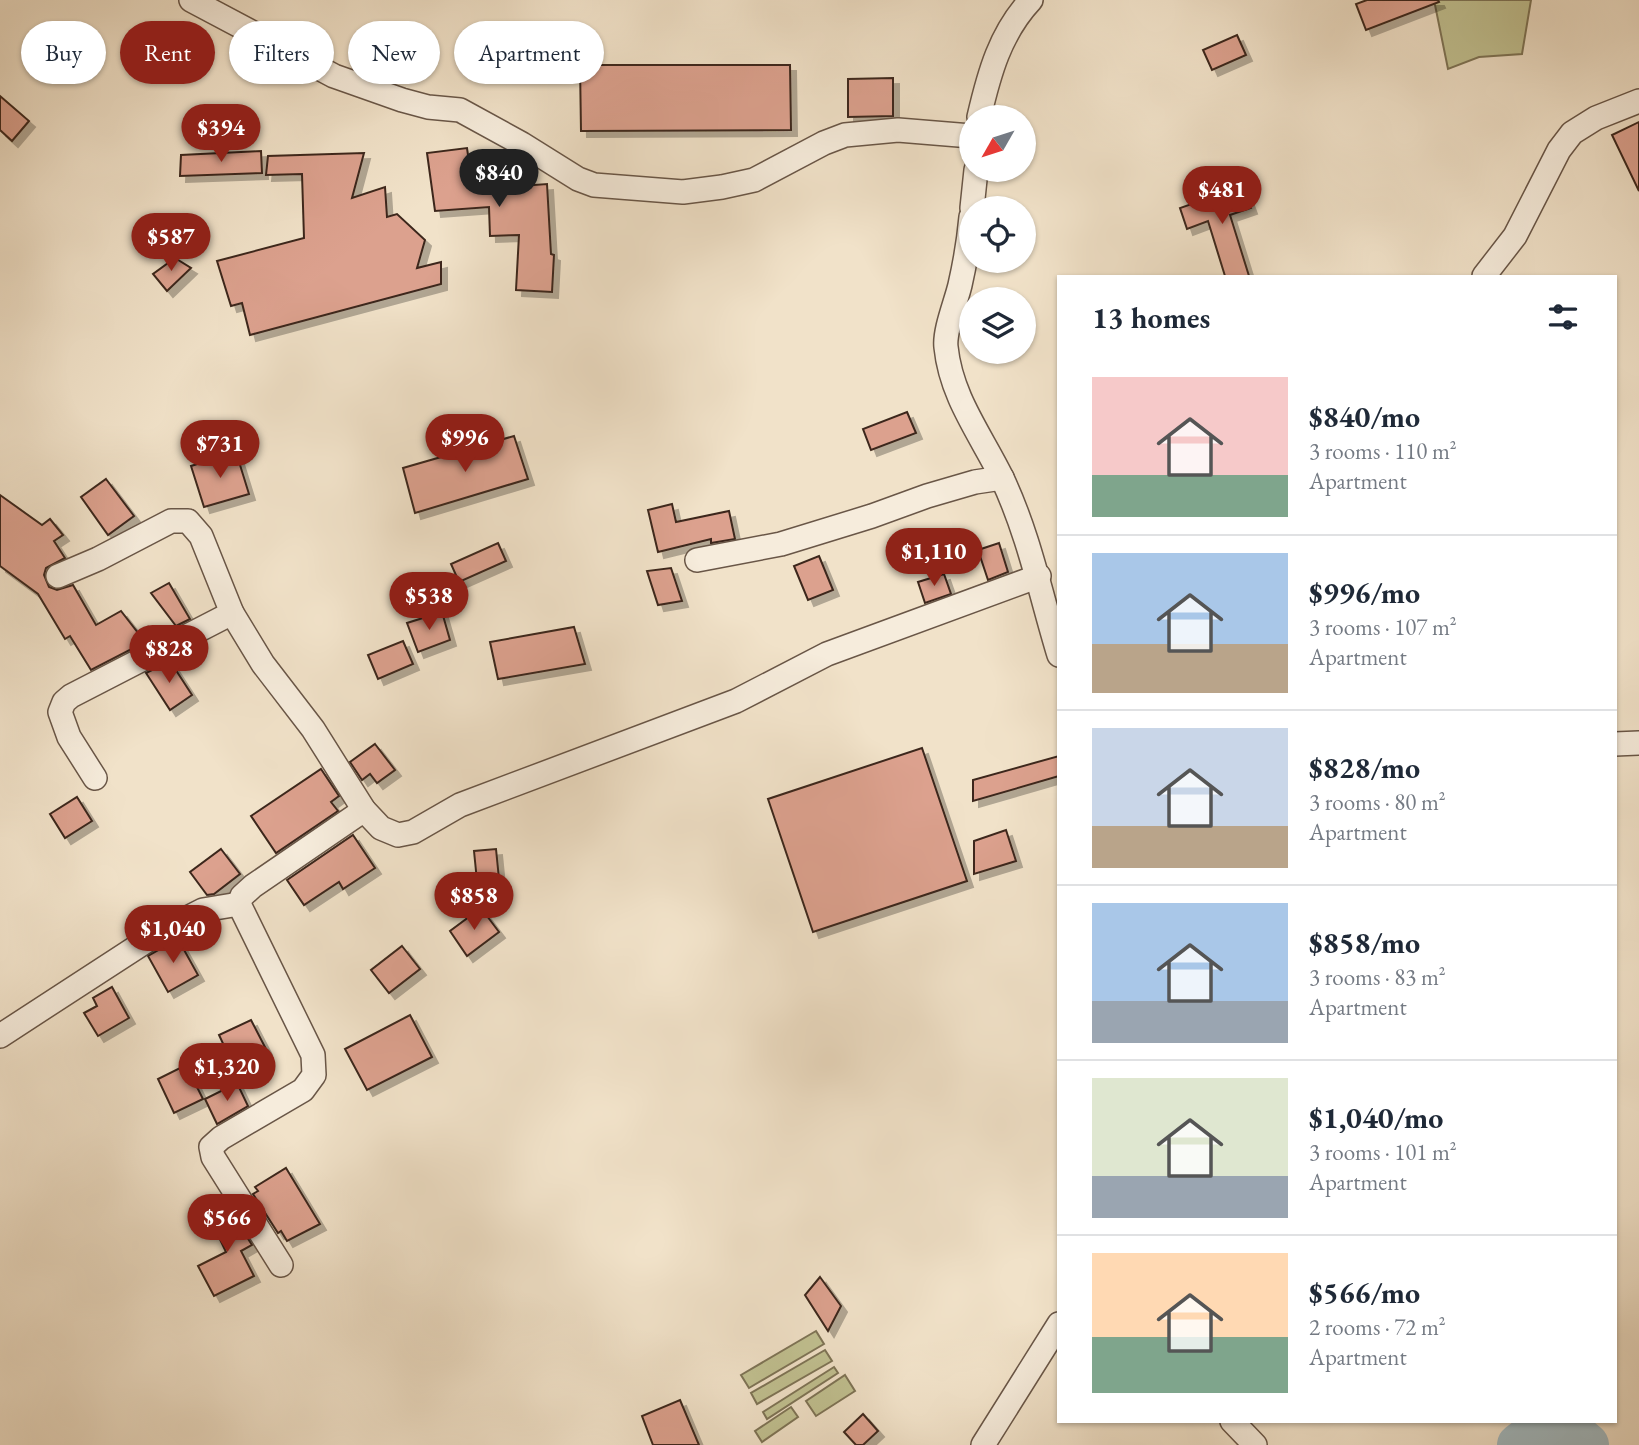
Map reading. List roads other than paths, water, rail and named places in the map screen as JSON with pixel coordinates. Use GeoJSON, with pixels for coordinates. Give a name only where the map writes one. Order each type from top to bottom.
{"type":"FeatureCollection","features":[{"type":"Feature","properties":{"kind":"street"},"geometry":{"type":"LineString","coordinates":[[191,0],[334,76],[402,100],[428,107],[460,110],[578,179],[594,185],[682,192],[709,189],[754,180],[845,135],[898,130],[959,134]]}},
{"type":"Feature","properties":{"kind":"street"},"geometry":{"type":"LineString","coordinates":[[982,105],[1004,36],[1031,0]]}},
{"type":"Feature","properties":{"kind":"street"},"geometry":{"type":"LineString","coordinates":[[1485,275],[1515,236],[1559,150],[1572,133],[1596,118],[1639,101]]}},
{"type":"Feature","properties":{"kind":"street"},"geometry":{"type":"LineString","coordinates":[[963,273],[945,344],[952,381],[972,425],[1002,478],[1039,576],[1057,648]]}},
{"type":"Feature","properties":{"kind":"street"},"geometry":{"type":"LineString","coordinates":[[697,559],[781,544],[939,492],[1002,478]]}},
{"type":"Feature","properties":{"kind":"street"},"geometry":{"type":"LineString","coordinates":[[58,576],[98,559],[171,521],[188,521],[201,537],[232,613],[263,664],[313,729],[364,810],[381,828],[398,835],[413,832],[460,805],[736,701],[827,654],[1039,576]]}},
{"type":"Feature","properties":{"kind":"street"},"geometry":{"type":"LineString","coordinates":[[95,778],[69,737],[60,712],[64,702],[232,613]]}},
{"type":"Feature","properties":{"kind":"street"},"geometry":{"type":"LineString","coordinates":[[1617,744],[1639,743]]}},
{"type":"Feature","properties":{"kind":"street"},"geometry":{"type":"LineString","coordinates":[[281,1265],[213,1157],[211,1147],[221,1138],[303,1090],[314,1075],[313,1055],[239,904],[242,896],[253,886],[364,810]]}},
{"type":"Feature","properties":{"kind":"street"},"geometry":{"type":"LineString","coordinates":[[0,1036],[160,932],[203,910],[239,904]]}},
{"type":"Feature","properties":{"kind":"street"},"geometry":{"type":"LineString","coordinates":[[983,1445],[1057,1327]]}},
{"type":"Feature","properties":{"kind":"street"},"geometry":{"type":"LineString","coordinates":[[1233,1423],[1255,1445]]}},
{"type":"Feature","properties":{"kind":"waterway"},"geometry":{"type":"LineString","coordinates":[[1519,1445],[1528,1438],[1581,1440],[1587,1445]]}}]}
